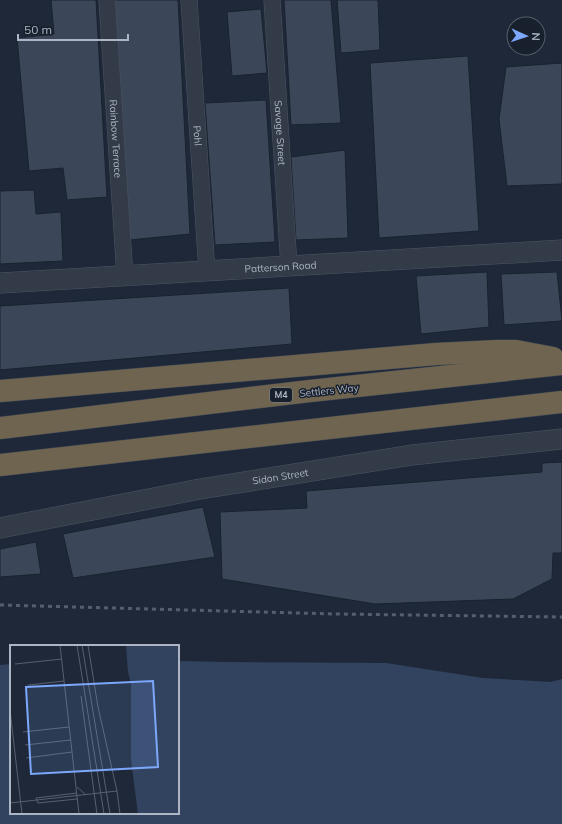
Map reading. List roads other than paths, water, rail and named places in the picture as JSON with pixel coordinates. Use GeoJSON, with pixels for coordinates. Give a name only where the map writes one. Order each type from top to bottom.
{"type":"FeatureCollection","features":[{"type":"Feature","properties":{"kind":"highway"},"geometry":{"type":"LineString","coordinates":[[0,391],[314,363],[436,354],[516,351],[562,359]]}},
{"type":"Feature","properties":{"kind":"highway","name":"Settlers Way"},"geometry":{"type":"LineString","coordinates":[[0,428],[562,364]]}},
{"type":"Feature","properties":{"kind":"highway"},"geometry":{"type":"LineString","coordinates":[[0,465],[562,402]]}},
{"type":"Feature","properties":{"kind":"street","name":"Rainbow Terrace"},"geometry":{"type":"LineString","coordinates":[[107,0],[125,277]]}},
{"type":"Feature","properties":{"kind":"street","name":"Pohl"},"geometry":{"type":"LineString","coordinates":[[189,0],[207,272]]}},
{"type":"Feature","properties":{"kind":"street","name":"Savage Street"},"geometry":{"type":"LineString","coordinates":[[272,0],[289,266]]}},
{"type":"Feature","properties":{"kind":"street","name":"Patterson Road"},"geometry":{"type":"LineString","coordinates":[[0,284],[562,250]]}},
{"type":"Feature","properties":{"kind":"street","name":"Sidon Street"},"geometry":{"type":"LineString","coordinates":[[0,528],[224,485],[412,455],[562,439]]}},
{"type":"Feature","properties":{"kind":"water"},"geometry":{"type":"Polygon","coordinates":[[[179,661],[386,663],[483,678],[551,682],[562,679],[562,824],[0,824],[0,665],[10,664],[10,814],[179,814],[179,661]]]}},
{"type":"Feature","properties":{"kind":"railway"},"geometry":{"type":"LineString","coordinates":[[0,605],[336,614],[562,617]]}}]}
